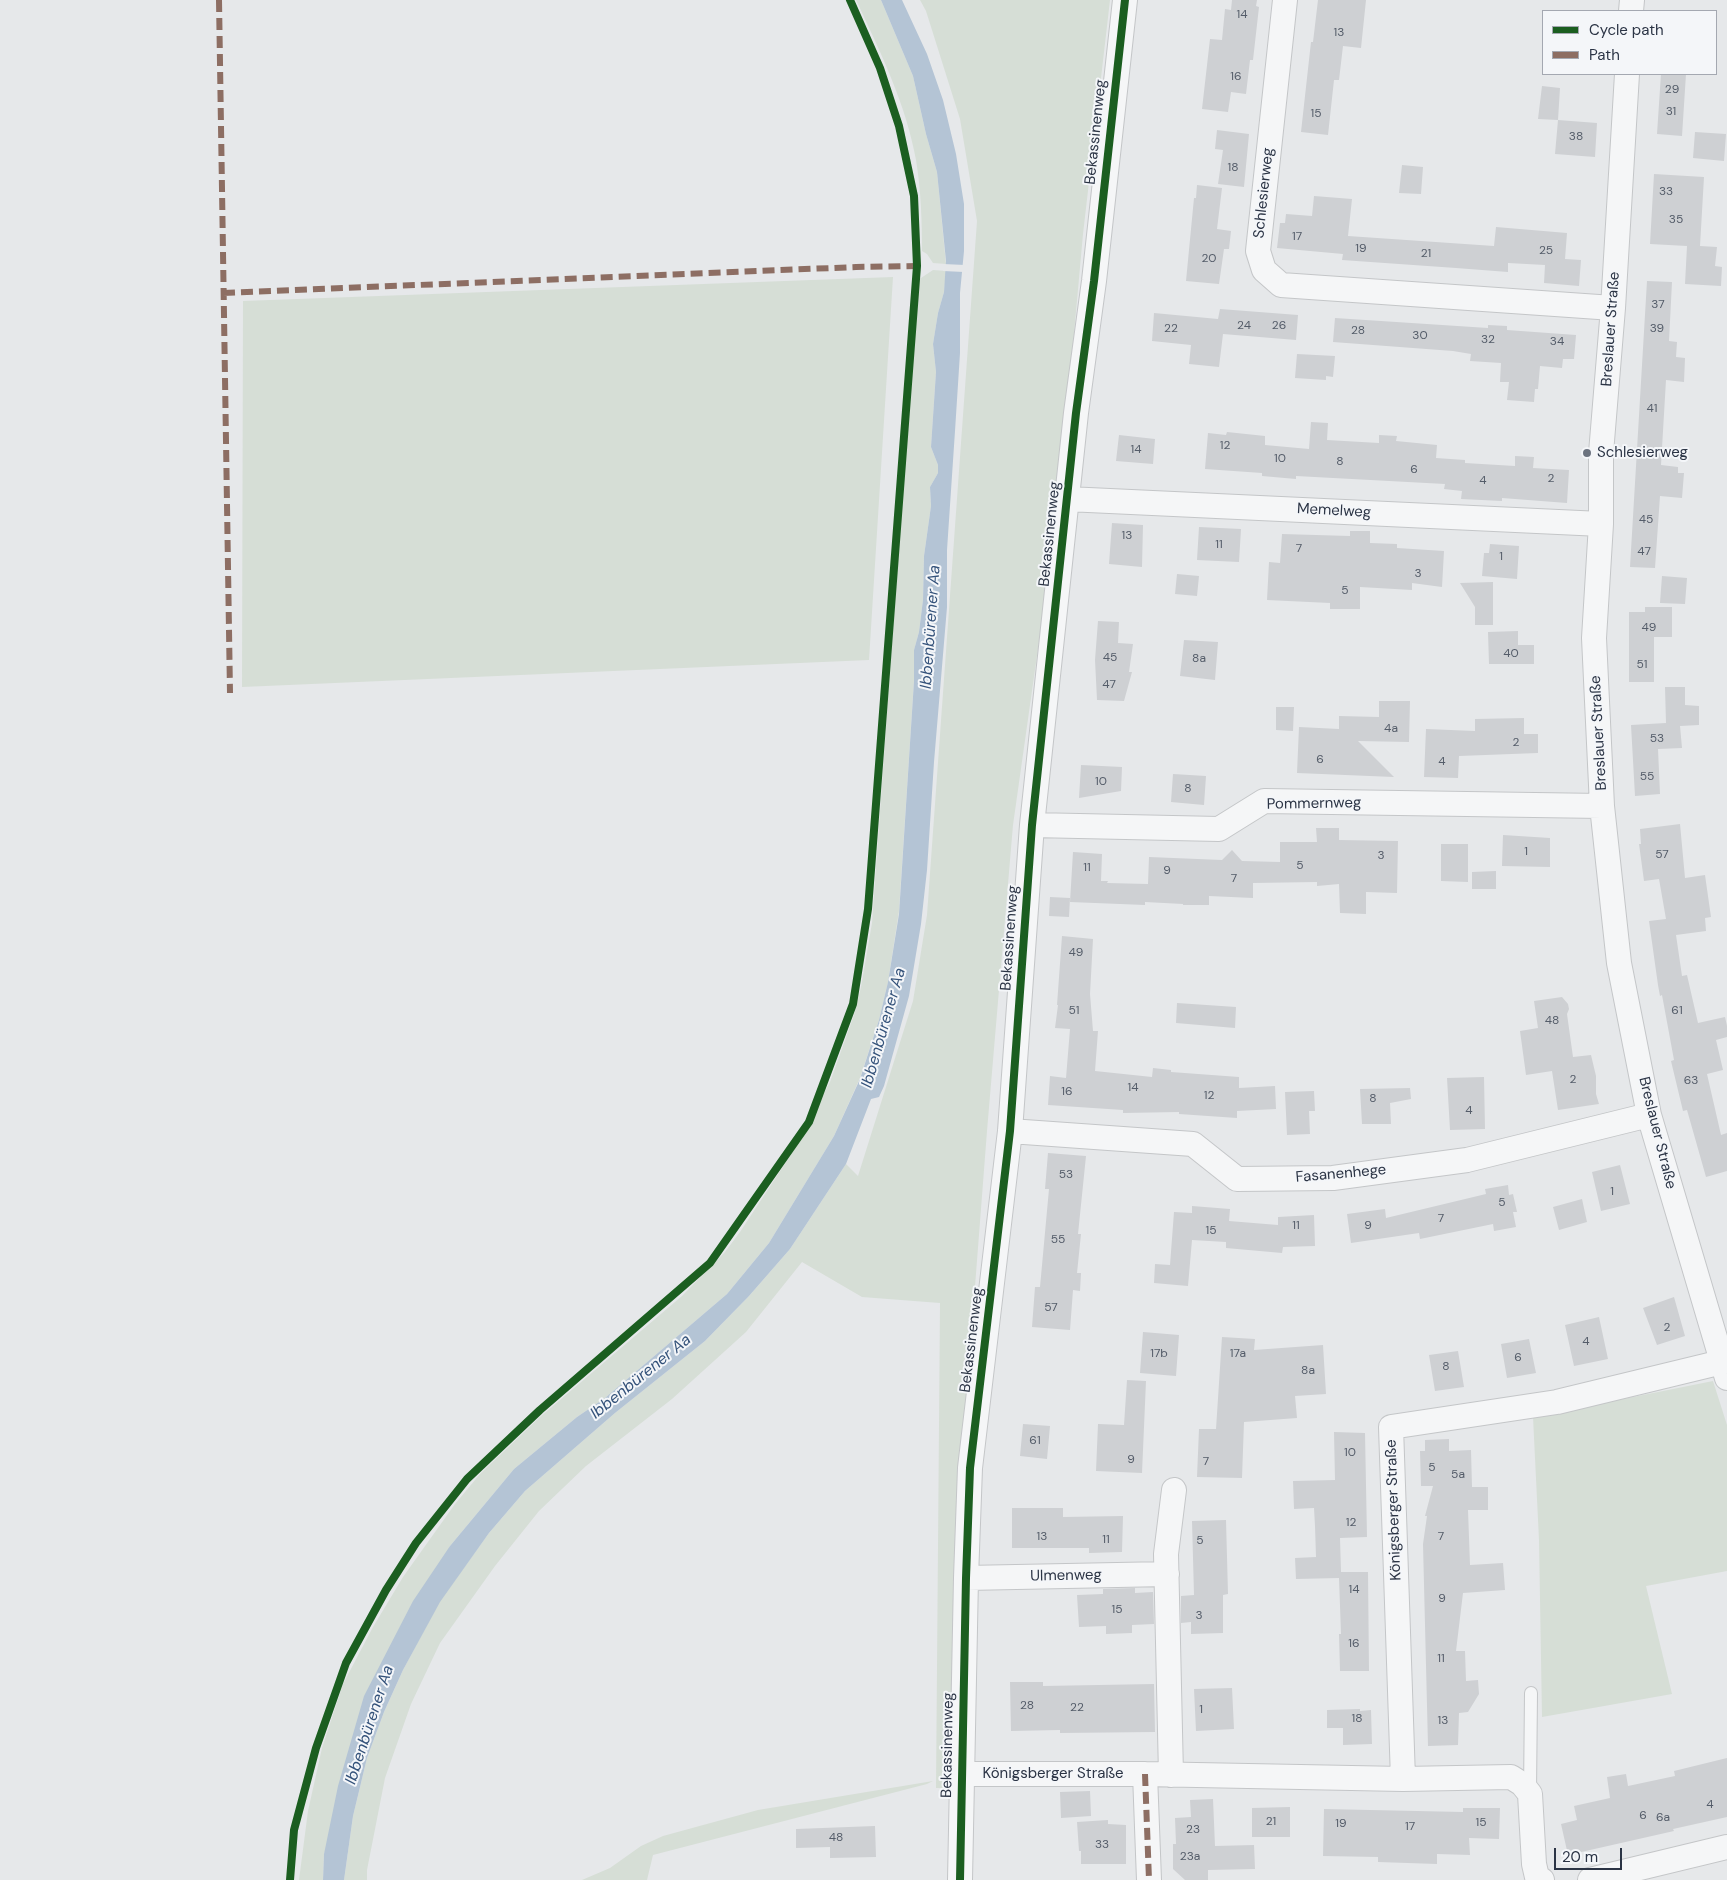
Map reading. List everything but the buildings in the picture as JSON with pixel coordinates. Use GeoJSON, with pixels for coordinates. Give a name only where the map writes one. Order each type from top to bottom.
{"type":"FeatureCollection","features":[{"type":"Feature","properties":{"kind":"street","name":"Bekassinenweg"},"geometry":{"type":"LineString","coordinates":[[960,1880],[961,1774],[970,1468],[1010,1131],[1032,825],[1067,499],[1125,0]]}},
{"type":"Feature","properties":{"kind":"street","name":"Schlesierweg"},"geometry":{"type":"LineString","coordinates":[[1285,0],[1258,251],[1264,270],[1281,285],[1613,308]]}},
{"type":"Feature","properties":{"kind":"street","name":"Breslauer Straße"},"geometry":{"type":"LineString","coordinates":[[1627,75],[1613,308],[1601,454],[1601,524],[1594,638],[1602,806],[1620,963],[1649,1115],[1724,1370]]}},
{"type":"Feature","properties":{"kind":"street","name":"Memelweg"},"geometry":{"type":"LineString","coordinates":[[1067,499],[1601,524]]}},
{"type":"Feature","properties":{"kind":"street","name":"Pommernweg"},"geometry":{"type":"LineString","coordinates":[[1032,825],[1219,829],[1264,801],[1602,806]]}},
{"type":"Feature","properties":{"kind":"street","name":"Fasanenhege"},"geometry":{"type":"LineString","coordinates":[[1010,1131],[1193,1144],[1237,1179],[1332,1178],[1467,1160],[1649,1115]]}},
{"type":"Feature","properties":{"kind":"street","name":"Königsberger Straße"},"geometry":{"type":"LineString","coordinates":[[1403,1779],[1391,1427],[1556,1402],[1724,1370]]}},
{"type":"Feature","properties":{"kind":"street"},"geometry":{"type":"LineString","coordinates":[[1171,1774],[1166,1554],[1174,1490]]}},
{"type":"Feature","properties":{"kind":"street","name":"Ulmenweg"},"geometry":{"type":"LineString","coordinates":[[966,1578],[1166,1574]]}},
{"type":"Feature","properties":{"kind":"street","name":"Königsberger Straße"},"geometry":{"type":"LineString","coordinates":[[961,1774],[1171,1774],[1403,1779],[1511,1777],[1522,1784],[1530,1794]]}},
{"type":"Feature","properties":{"kind":"street","name":"Königsberger Straße"},"geometry":{"type":"LineString","coordinates":[[1145,1774],[1150,1880]]}},
{"type":"Feature","properties":{"kind":"street"},"geometry":{"type":"LineString","coordinates":[[1530,1794],[1534,1864],[1537,1877],[1542,1880]]}},
{"type":"Feature","properties":{"kind":"street"},"geometry":{"type":"LineString","coordinates":[[1590,1880],[1727,1847]]}},
{"type":"Feature","properties":{"kind":"lane"},"geometry":{"type":"LineString","coordinates":[[1530,1693],[1530,1794]]}},
{"type":"Feature","properties":{"kind":"shaded area"},"geometry":{"type":"Polygon","coordinates":[[[856,0],[881,0],[913,76],[937,172],[946,264],[933,263],[927,254],[922,251],[919,183],[912,139],[891,78],[856,0]]]}},
{"type":"Feature","properties":{"kind":"shaded area"},"geometry":{"type":"Polygon","coordinates":[[[920,0],[1110,0],[1083,234],[1059,500],[1013,825],[961,1468],[951,1788],[936,1788],[940,1303],[862,1297],[802,1262],[746,1332],[672,1399],[586,1466],[539,1511],[495,1566],[440,1643],[411,1704],[385,1778],[367,1870],[367,1880],[344,1880],[353,1816],[367,1758],[384,1712],[403,1670],[439,1602],[489,1533],[525,1491],[615,1413],[705,1341],[749,1296],[790,1249],[846,1164],[858,1176],[913,1001],[927,915],[977,221],[960,119],[926,11],[920,0]]]}},
{"type":"Feature","properties":{"kind":"shaded area"},"geometry":{"type":"Polygon","coordinates":[[[933,270],[946,271],[944,292],[938,313],[933,344],[936,372],[931,447],[938,465],[938,473],[930,487],[931,506],[924,556],[923,600],[919,632],[914,650],[914,681],[899,911],[888,982],[879,1020],[860,1078],[834,1136],[769,1243],[727,1294],[605,1398],[577,1417],[514,1469],[450,1546],[324,1854],[323,1880],[299,1880],[308,1811],[322,1748],[343,1684],[373,1627],[403,1577],[455,1504],[480,1474],[540,1417],[682,1296],[725,1252],[792,1153],[830,1082],[854,1015],[872,923],[918,280],[933,270]]]}},
{"type":"Feature","properties":{"kind":"shaded area"},"geometry":{"type":"Polygon","coordinates":[[[893,277],[869,660],[242,687],[243,301],[893,277]]]}},
{"type":"Feature","properties":{"kind":"shaded area"},"geometry":{"type":"Polygon","coordinates":[[[1713,1381],[1727,1425],[1727,1571],[1646,1586],[1672,1694],[1542,1717],[1539,1540],[1533,1417],[1713,1381]]]}},
{"type":"Feature","properties":{"kind":"shaded area"},"geometry":{"type":"Polygon","coordinates":[[[933,1781],[653,1855],[647,1880],[582,1880],[610,1868],[641,1846],[663,1836],[758,1810],[933,1781]]]}},
{"type":"Feature","properties":{"kind":"water","name":"Ibbenbürener Aa"},"geometry":{"type":"Polygon","coordinates":[[[881,0],[902,0],[927,54],[943,100],[956,154],[964,204],[964,251],[960,293],[960,353],[947,550],[947,607],[927,870],[921,924],[909,996],[884,1086],[879,1097],[871,1099],[846,1164],[790,1249],[749,1296],[705,1341],[615,1413],[525,1491],[489,1533],[440,1602],[403,1670],[384,1712],[367,1758],[353,1816],[344,1880],[323,1880],[324,1854],[338,1786],[364,1696],[413,1601],[450,1546],[514,1469],[577,1417],[605,1398],[727,1294],[769,1243],[834,1136],[860,1079],[879,1020],[888,982],[899,914],[914,681],[914,650],[919,632],[923,600],[924,556],[931,506],[930,487],[938,473],[938,465],[931,447],[936,372],[933,344],[938,313],[944,292],[946,261],[937,172],[913,76],[881,0]]]}},
{"type":"Feature","properties":{"kind":"pier"},"geometry":{"type":"Polygon","coordinates":[[[943,264],[965,265],[964,272],[943,271],[943,264]]]}},
{"type":"Feature","properties":{"kind":"marked path"},"geometry":{"type":"LineString","coordinates":[[219,0],[230,693]]}},
{"type":"Feature","properties":{"kind":"marked path"},"geometry":{"type":"LineString","coordinates":[[223,293],[917,266]]}},
{"type":"Feature","properties":{"kind":"marked path"},"geometry":{"type":"LineString","coordinates":[[1145,1774],[1149,1880]]}},
{"type":"Feature","properties":{"kind":"cycle path"},"geometry":{"type":"LineString","coordinates":[[290,1880],[294,1830],[316,1748],[346,1663],[386,1590],[416,1543],[467,1479],[540,1410],[710,1263],[809,1122],[853,1004],[868,909],[917,266],[914,196],[899,126],[880,68],[850,0]]}},
{"type":"Feature","properties":{"kind":"cycle path"},"geometry":{"type":"LineString","coordinates":[[960,1880],[970,1468],[1010,1131],[1032,825],[1076,413],[1094,281],[1125,0]]}},
{"type":"Feature","properties":{"kind":"place","name":"Schlesierweg"},"geometry":{"type":"Point","coordinates":[1587,453]}}]}
